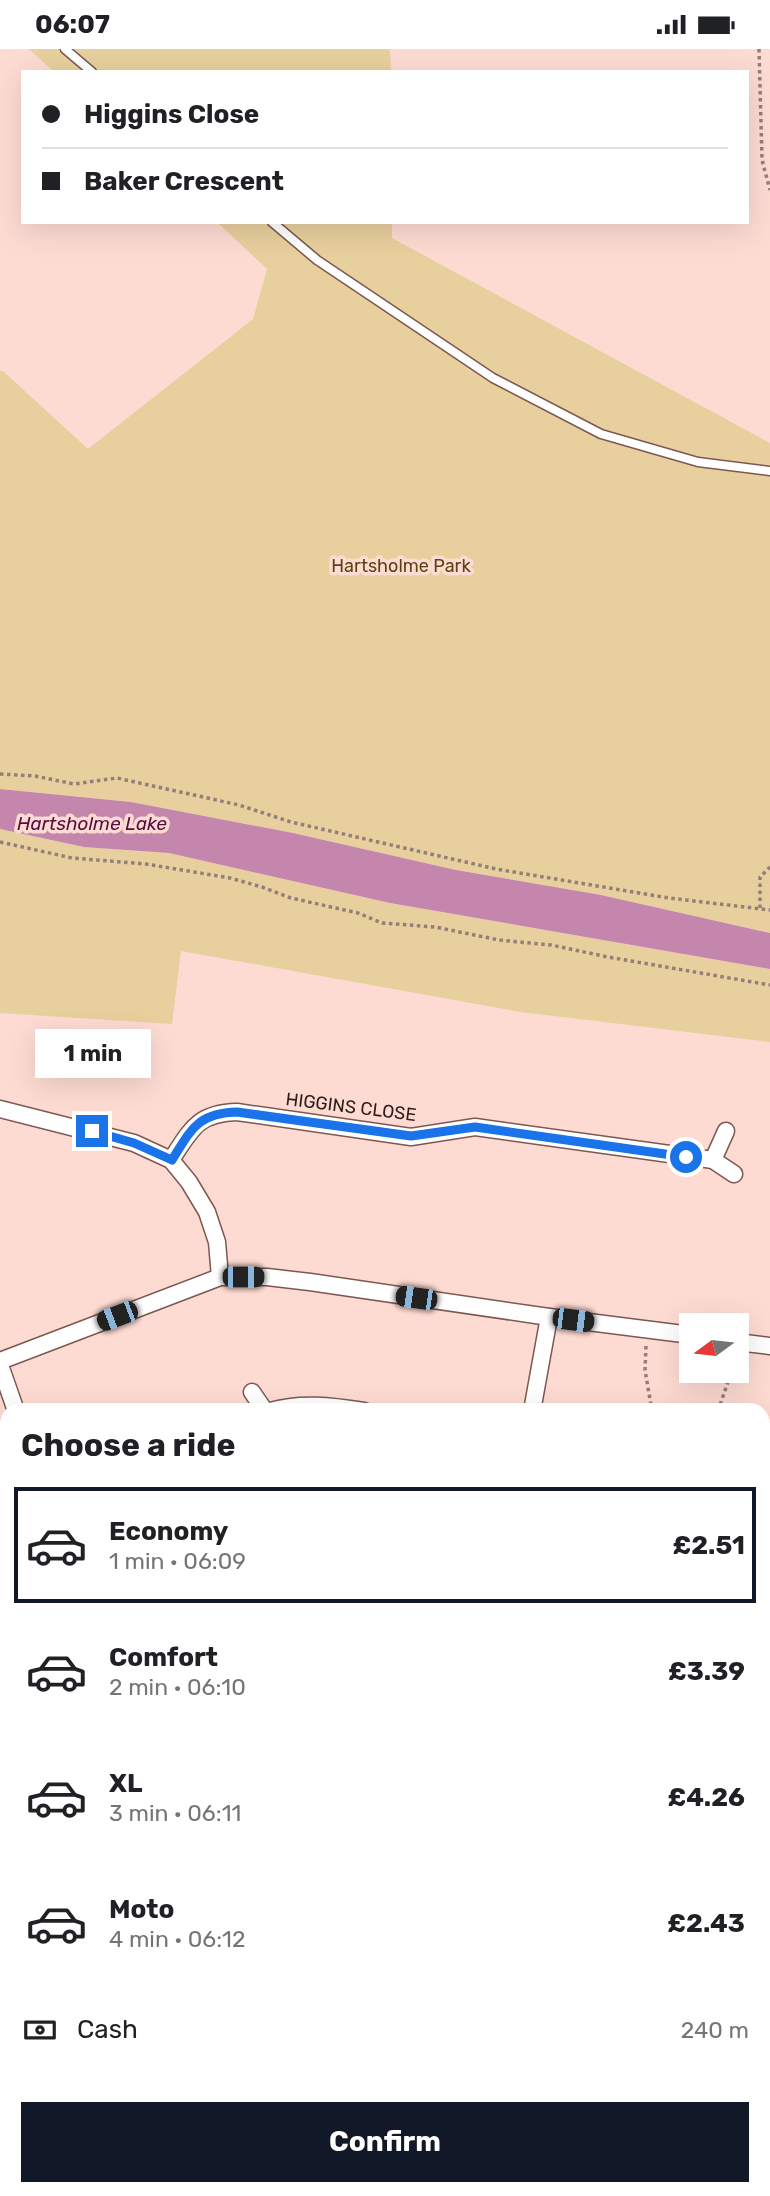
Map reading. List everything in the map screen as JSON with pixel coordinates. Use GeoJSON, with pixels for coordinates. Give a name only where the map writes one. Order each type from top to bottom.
{"type":"FeatureCollection","features":[{"type":"Feature","properties":{"kind":"street"},"geometry":{"type":"LineString","coordinates":[[0,1109],[123,1140],[172,1160],[207,1212],[217,1242],[220,1277]]}},
{"type":"Feature","properties":{"kind":"street","name":"HIGGINS CLOSE"},"geometry":{"type":"LineString","coordinates":[[172,1160],[190,1132],[203,1119],[218,1112],[237,1112],[411,1136],[475,1127],[712,1160],[734,1174]]}},
{"type":"Feature","properties":{"kind":"street"},"geometry":{"type":"LineString","coordinates":[[712,1160],[726,1131]]}},
{"type":"Feature","properties":{"kind":"street"},"geometry":{"type":"LineString","coordinates":[[13,1403],[0,1363],[220,1277],[267,1277],[310,1282],[679,1334]]}},
{"type":"Feature","properties":{"kind":"street"},"geometry":{"type":"LineString","coordinates":[[533,1403],[548,1317]]}},
{"type":"Feature","properties":{"kind":"street"},"geometry":{"type":"LineString","coordinates":[[749,1343],[770,1346]]}},
{"type":"Feature","properties":{"kind":"street"},"geometry":{"type":"LineString","coordinates":[[252,1392],[261,1403]]}},
{"type":"Feature","properties":{"kind":"lane"},"geometry":{"type":"LineString","coordinates":[[65,49],[91,70]]}},
{"type":"Feature","properties":{"kind":"lane"},"geometry":{"type":"LineString","coordinates":[[274,224],[317,260],[493,379],[601,434],[698,462],[770,471]]}},
{"type":"Feature","properties":{"kind":"path"},"geometry":{"type":"LineString","coordinates":[[759,49],[762,160],[770,190]]}},
{"type":"Feature","properties":{"kind":"path"},"geometry":{"type":"LineString","coordinates":[[0,774],[35,776],[74,784],[117,778],[239,805],[291,822],[496,869],[669,898],[770,910]]}},
{"type":"Feature","properties":{"kind":"path"},"geometry":{"type":"LineString","coordinates":[[0,842],[72,858],[146,864],[230,878],[290,898],[358,913],[382,923],[435,927],[499,940],[551,945],[770,985]]}},
{"type":"Feature","properties":{"kind":"path"},"geometry":{"type":"LineString","coordinates":[[760,908],[760,877],[770,867]]}},
{"type":"Feature","properties":{"kind":"path"},"geometry":{"type":"LineString","coordinates":[[647,1330],[645,1370],[651,1403]]}},
{"type":"Feature","properties":{"kind":"path"},"geometry":{"type":"LineString","coordinates":[[721,1403],[728,1383]]}},
{"type":"Feature","properties":{"kind":"green space"},"geometry":{"type":"Polygon","coordinates":[[[29,49],[390,49],[391,70],[52,70],[29,49]]]}},
{"type":"Feature","properties":{"kind":"green space","name":"Hartsholme Park"},"geometry":{"type":"Polygon","coordinates":[[[219,224],[392,224],[392,238],[770,443],[770,933],[601,895],[456,870],[293,833],[131,802],[0,789],[0,371],[88,449],[253,319],[267,269],[219,224]]]}},
{"type":"Feature","properties":{"kind":"green space"},"geometry":{"type":"Polygon","coordinates":[[[0,829],[84,847],[169,853],[390,903],[770,969],[770,1042],[521,1012],[181,951],[172,1024],[0,1013],[0,829]]]}},
{"type":"Feature","properties":{"kind":"water","name":"Hartsholme Lake"},"geometry":{"type":"Polygon","coordinates":[[[0,789],[131,802],[293,833],[456,870],[601,895],[770,933],[770,969],[390,903],[169,853],[84,847],[0,829],[0,789]]]}},
{"type":"Feature","properties":{"kind":"route"},"geometry":{"type":"LineString","coordinates":[[92,1131],[134,1143],[172,1160],[190,1132],[203,1119],[218,1112],[237,1112],[411,1136],[475,1127],[686,1157]]}}]}
